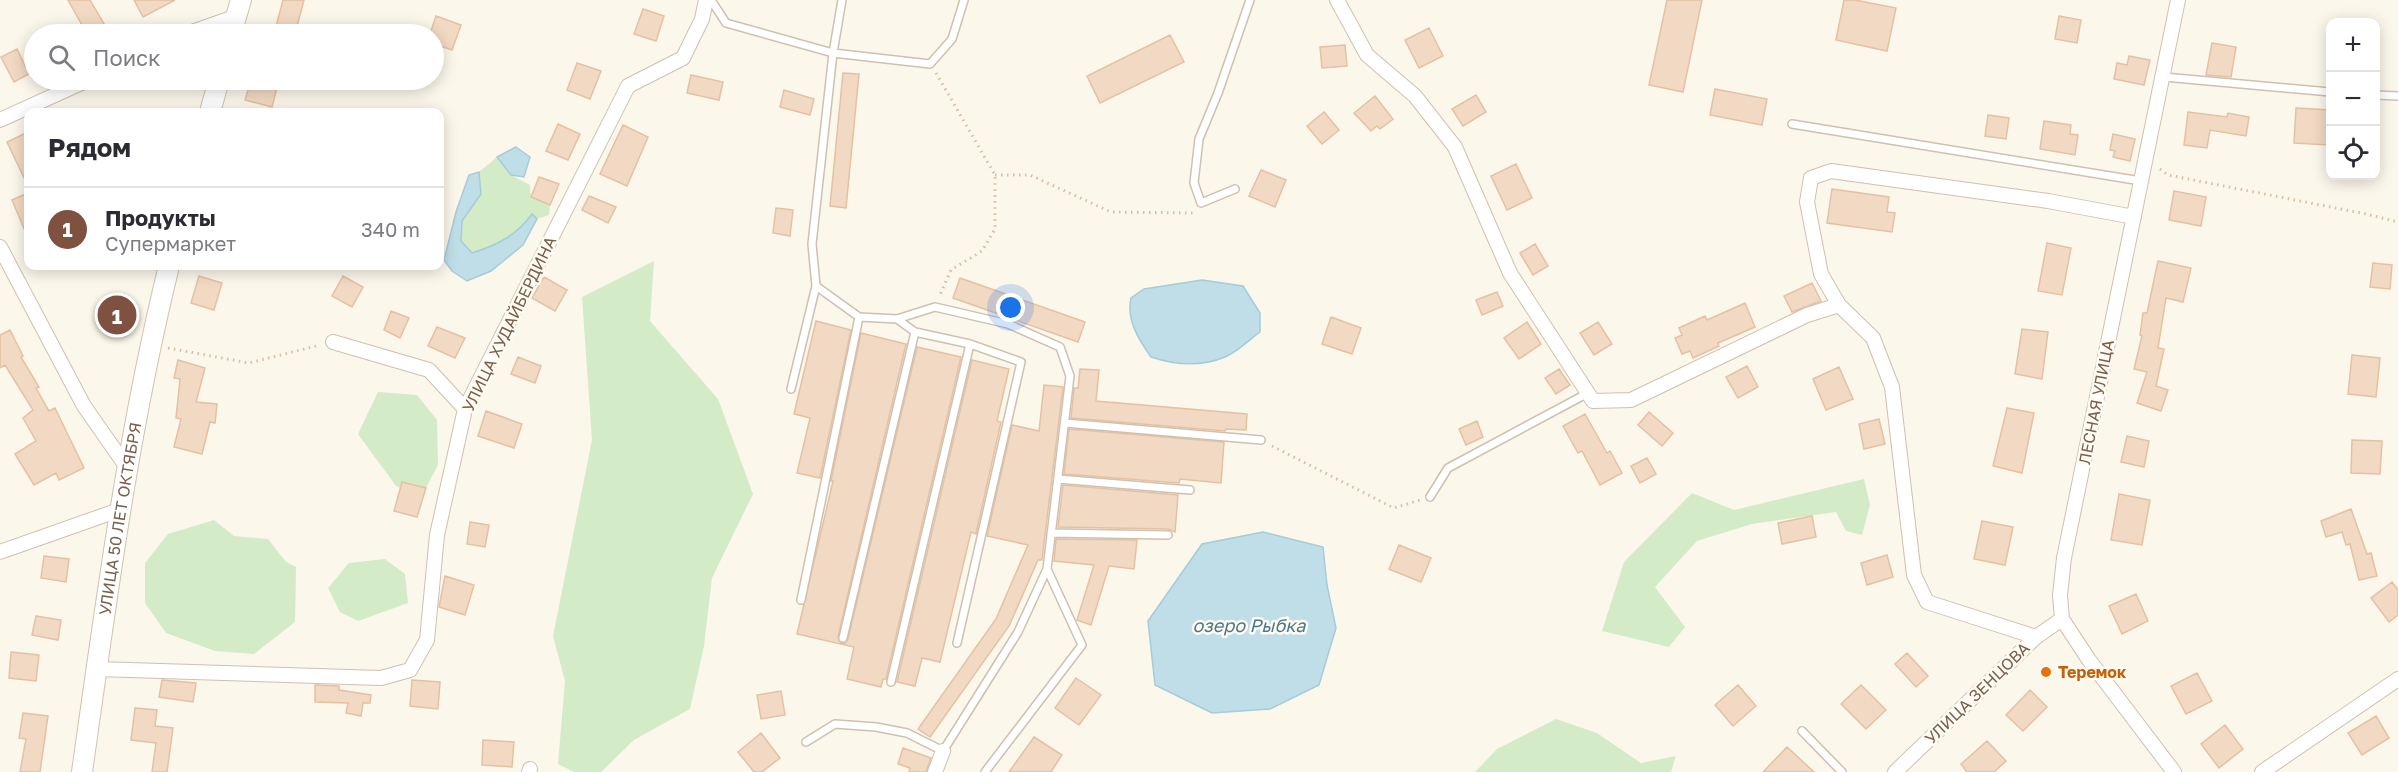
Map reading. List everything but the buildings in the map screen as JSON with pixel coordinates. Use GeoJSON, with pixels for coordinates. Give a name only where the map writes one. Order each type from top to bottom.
{"type":"FeatureCollection","features":[{"type":"Feature","properties":{"kind":"main road"},"geometry":{"type":"LineString","coordinates":[[211,108],[216,90]]}},
{"type":"Feature","properties":{"kind":"main road","name":"УЛИЦА 50 ЛЕТ ОКТЯБРЯ"},"geometry":{"type":"LineString","coordinates":[[82,772],[128,469],[151,344],[168,270]]}},
{"type":"Feature","properties":{"kind":"street","name":"УЛИЦА ХУДАЙБЕРДИНА"},"geometry":{"type":"LineString","coordinates":[[97,669],[381,678],[410,670],[427,640],[437,535],[465,409],[628,86],[683,58],[709,0]]}},
{"type":"Feature","properties":{"kind":"street"},"geometry":{"type":"LineString","coordinates":[[1337,0],[1367,55],[1415,96],[1455,147],[1510,273],[1593,401],[1631,400],[1807,315],[1839,305]]}},
{"type":"Feature","properties":{"kind":"street","name":"ЛЕСНАЯ УЛИЦА"},"geometry":{"type":"LineString","coordinates":[[2062,619],[2060,595],[2064,558],[2178,0]]}},
{"type":"Feature","properties":{"kind":"street"},"geometry":{"type":"LineString","coordinates":[[215,24],[236,17]]}},
{"type":"Feature","properties":{"kind":"street"},"geometry":{"type":"LineString","coordinates":[[26,108],[66,90]]}},
{"type":"Feature","properties":{"kind":"street"},"geometry":{"type":"LineString","coordinates":[[0,120],[24,109]]}},
{"type":"Feature","properties":{"kind":"street"},"geometry":{"type":"LineString","coordinates":[[2036,637],[1927,602],[1914,575],[1892,387],[1873,338],[1839,305],[1821,274],[1807,202],[1811,178],[1831,171],[2048,201],[2134,217]]}},
{"type":"Feature","properties":{"kind":"street"},"geometry":{"type":"LineString","coordinates":[[0,248],[84,406],[128,469]]}},
{"type":"Feature","properties":{"kind":"street"},"geometry":{"type":"LineString","coordinates":[[333,342],[429,370],[465,409]]}},
{"type":"Feature","properties":{"kind":"street"},"geometry":{"type":"LineString","coordinates":[[0,552],[122,509]]}},
{"type":"Feature","properties":{"kind":"street"},"geometry":{"type":"LineString","coordinates":[[2062,619],[2089,660],[2174,772]]}},
{"type":"Feature","properties":{"kind":"street","name":"УЛИЦА ЗЕНЦОВА"},"geometry":{"type":"LineString","coordinates":[[1895,772],[2036,637],[2062,619]]}},
{"type":"Feature","properties":{"kind":"street"},"geometry":{"type":"LineString","coordinates":[[2262,772],[2398,679]]}},
{"type":"Feature","properties":{"kind":"street"},"geometry":{"type":"LineString","coordinates":[[935,772],[943,751]]}},
{"type":"Feature","properties":{"kind":"lane"},"geometry":{"type":"LineString","coordinates":[[709,0],[726,23],[833,53],[930,64],[952,39],[964,0]]}},
{"type":"Feature","properties":{"kind":"lane"},"geometry":{"type":"LineString","coordinates":[[791,389],[816,286],[812,244],[833,53],[842,0]]}},
{"type":"Feature","properties":{"kind":"lane"},"geometry":{"type":"LineString","coordinates":[[1235,189],[1201,204],[1194,183],[1199,139],[1218,93],[1250,0]]}},
{"type":"Feature","properties":{"kind":"lane"},"geometry":{"type":"LineString","coordinates":[[2164,77],[2326,92]]}},
{"type":"Feature","properties":{"kind":"lane"},"geometry":{"type":"LineString","coordinates":[[2380,95],[2398,96]]}},
{"type":"Feature","properties":{"kind":"lane"},"geometry":{"type":"LineString","coordinates":[[1792,124],[2141,181]]}},
{"type":"Feature","properties":{"kind":"lane"},"geometry":{"type":"LineString","coordinates":[[806,742],[835,724],[876,727],[907,733],[943,751],[1018,632],[1047,569],[1070,376],[1060,347],[1008,324],[935,307],[897,319],[859,317],[816,286]]}},
{"type":"Feature","properties":{"kind":"lane"},"geometry":{"type":"LineString","coordinates":[[801,600],[859,317]]}},
{"type":"Feature","properties":{"kind":"lane"},"geometry":{"type":"LineString","coordinates":[[897,319],[915,332],[970,344],[1021,362],[957,643]]}},
{"type":"Feature","properties":{"kind":"lane"},"geometry":{"type":"LineString","coordinates":[[843,638],[915,332]]}},
{"type":"Feature","properties":{"kind":"lane"},"geometry":{"type":"LineString","coordinates":[[891,682],[970,344]]}},
{"type":"Feature","properties":{"kind":"lane"},"geometry":{"type":"LineString","coordinates":[[1430,497],[1448,468],[1588,393]]}},
{"type":"Feature","properties":{"kind":"lane"},"geometry":{"type":"LineString","coordinates":[[1065,423],[1261,440]]}},
{"type":"Feature","properties":{"kind":"lane"},"geometry":{"type":"LineString","coordinates":[[1058,479],[1190,490]]}},
{"type":"Feature","properties":{"kind":"lane"},"geometry":{"type":"LineString","coordinates":[[1051,533],[1168,535]]}},
{"type":"Feature","properties":{"kind":"lane"},"geometry":{"type":"LineString","coordinates":[[985,772],[1083,645],[1047,569]]}},
{"type":"Feature","properties":{"kind":"lane"},"geometry":{"type":"LineString","coordinates":[[1802,732],[1842,772]]}},
{"type":"Feature","properties":{"kind":"path"},"geometry":{"type":"LineString","coordinates":[[930,64],[995,175],[995,229],[982,251],[951,270],[935,307]]}},
{"type":"Feature","properties":{"kind":"path"},"geometry":{"type":"LineString","coordinates":[[2146,160],[2168,175],[2398,222]]}},
{"type":"Feature","properties":{"kind":"path"},"geometry":{"type":"LineString","coordinates":[[995,175],[1030,176],[1111,212],[1196,213]]}},
{"type":"Feature","properties":{"kind":"path"},"geometry":{"type":"LineString","coordinates":[[151,344],[249,363],[333,342]]}},
{"type":"Feature","properties":{"kind":"path"},"geometry":{"type":"LineString","coordinates":[[1261,440],[1394,508],[1430,497]]}},
{"type":"Feature","properties":{"kind":"green space"},"geometry":{"type":"Polygon","coordinates":[[[497,157],[511,175],[530,185],[531,198],[550,205],[549,215],[537,219],[532,214],[513,235],[472,253],[461,241],[462,221],[481,194],[479,172],[497,157]]]}},
{"type":"Feature","properties":{"kind":"green space"},"geometry":{"type":"Polygon","coordinates":[[[654,261],[650,321],[718,399],[753,494],[712,578],[704,646],[690,709],[634,740],[601,772],[574,772],[558,764],[565,681],[553,636],[592,440],[582,297],[654,261]]]}},
{"type":"Feature","properties":{"kind":"green space"},"geometry":{"type":"Polygon","coordinates":[[[378,392],[417,395],[437,420],[438,465],[426,488],[414,495],[396,486],[358,434],[378,392]]]}},
{"type":"Feature","properties":{"kind":"green space"},"geometry":{"type":"Polygon","coordinates":[[[1864,479],[1870,505],[1862,535],[1846,531],[1836,512],[1752,524],[1697,541],[1655,587],[1685,627],[1669,647],[1602,631],[1624,562],[1692,493],[1734,510],[1864,479]]]}},
{"type":"Feature","properties":{"kind":"green space"},"geometry":{"type":"Polygon","coordinates":[[[214,520],[234,536],[268,539],[286,562],[296,567],[295,622],[254,654],[215,651],[166,633],[145,603],[145,563],[168,534],[214,520]]]}},
{"type":"Feature","properties":{"kind":"green space"},"geometry":{"type":"Polygon","coordinates":[[[385,559],[405,574],[408,603],[358,621],[340,612],[328,588],[349,563],[385,559]]]}},
{"type":"Feature","properties":{"kind":"green space"},"geometry":{"type":"Polygon","coordinates":[[[1556,719],[1597,733],[1641,763],[1676,756],[1671,772],[1475,772],[1497,749],[1556,719]]]}},
{"type":"Feature","properties":{"kind":"water"},"geometry":{"type":"Polygon","coordinates":[[[516,147],[530,157],[524,177],[511,175],[497,157],[516,147]]]}},
{"type":"Feature","properties":{"kind":"water"},"geometry":{"type":"Polygon","coordinates":[[[479,172],[481,194],[462,221],[461,241],[472,253],[505,239],[532,214],[537,219],[523,245],[491,271],[467,281],[452,271],[444,260],[456,212],[469,175],[479,172]]]}},
{"type":"Feature","properties":{"kind":"water"},"geometry":{"type":"Polygon","coordinates":[[[1202,280],[1243,286],[1260,313],[1260,332],[1229,355],[1216,360],[1197,364],[1169,362],[1151,357],[1138,337],[1132,322],[1131,298],[1144,289],[1202,280]]]}},
{"type":"Feature","properties":{"kind":"water","name":"озеро Рыбка"},"geometry":{"type":"Polygon","coordinates":[[[1263,532],[1323,547],[1327,585],[1336,628],[1319,685],[1270,709],[1212,713],[1155,685],[1148,621],[1202,544],[1263,532]]]}},
{"type":"Feature","properties":{"kind":"place","name":"Продукты"},"geometry":{"type":"Point","coordinates":[117,315]}},
{"type":"Feature","properties":{"kind":"place","name":"Теремок"},"geometry":{"type":"Point","coordinates":[2046,672]}}]}
